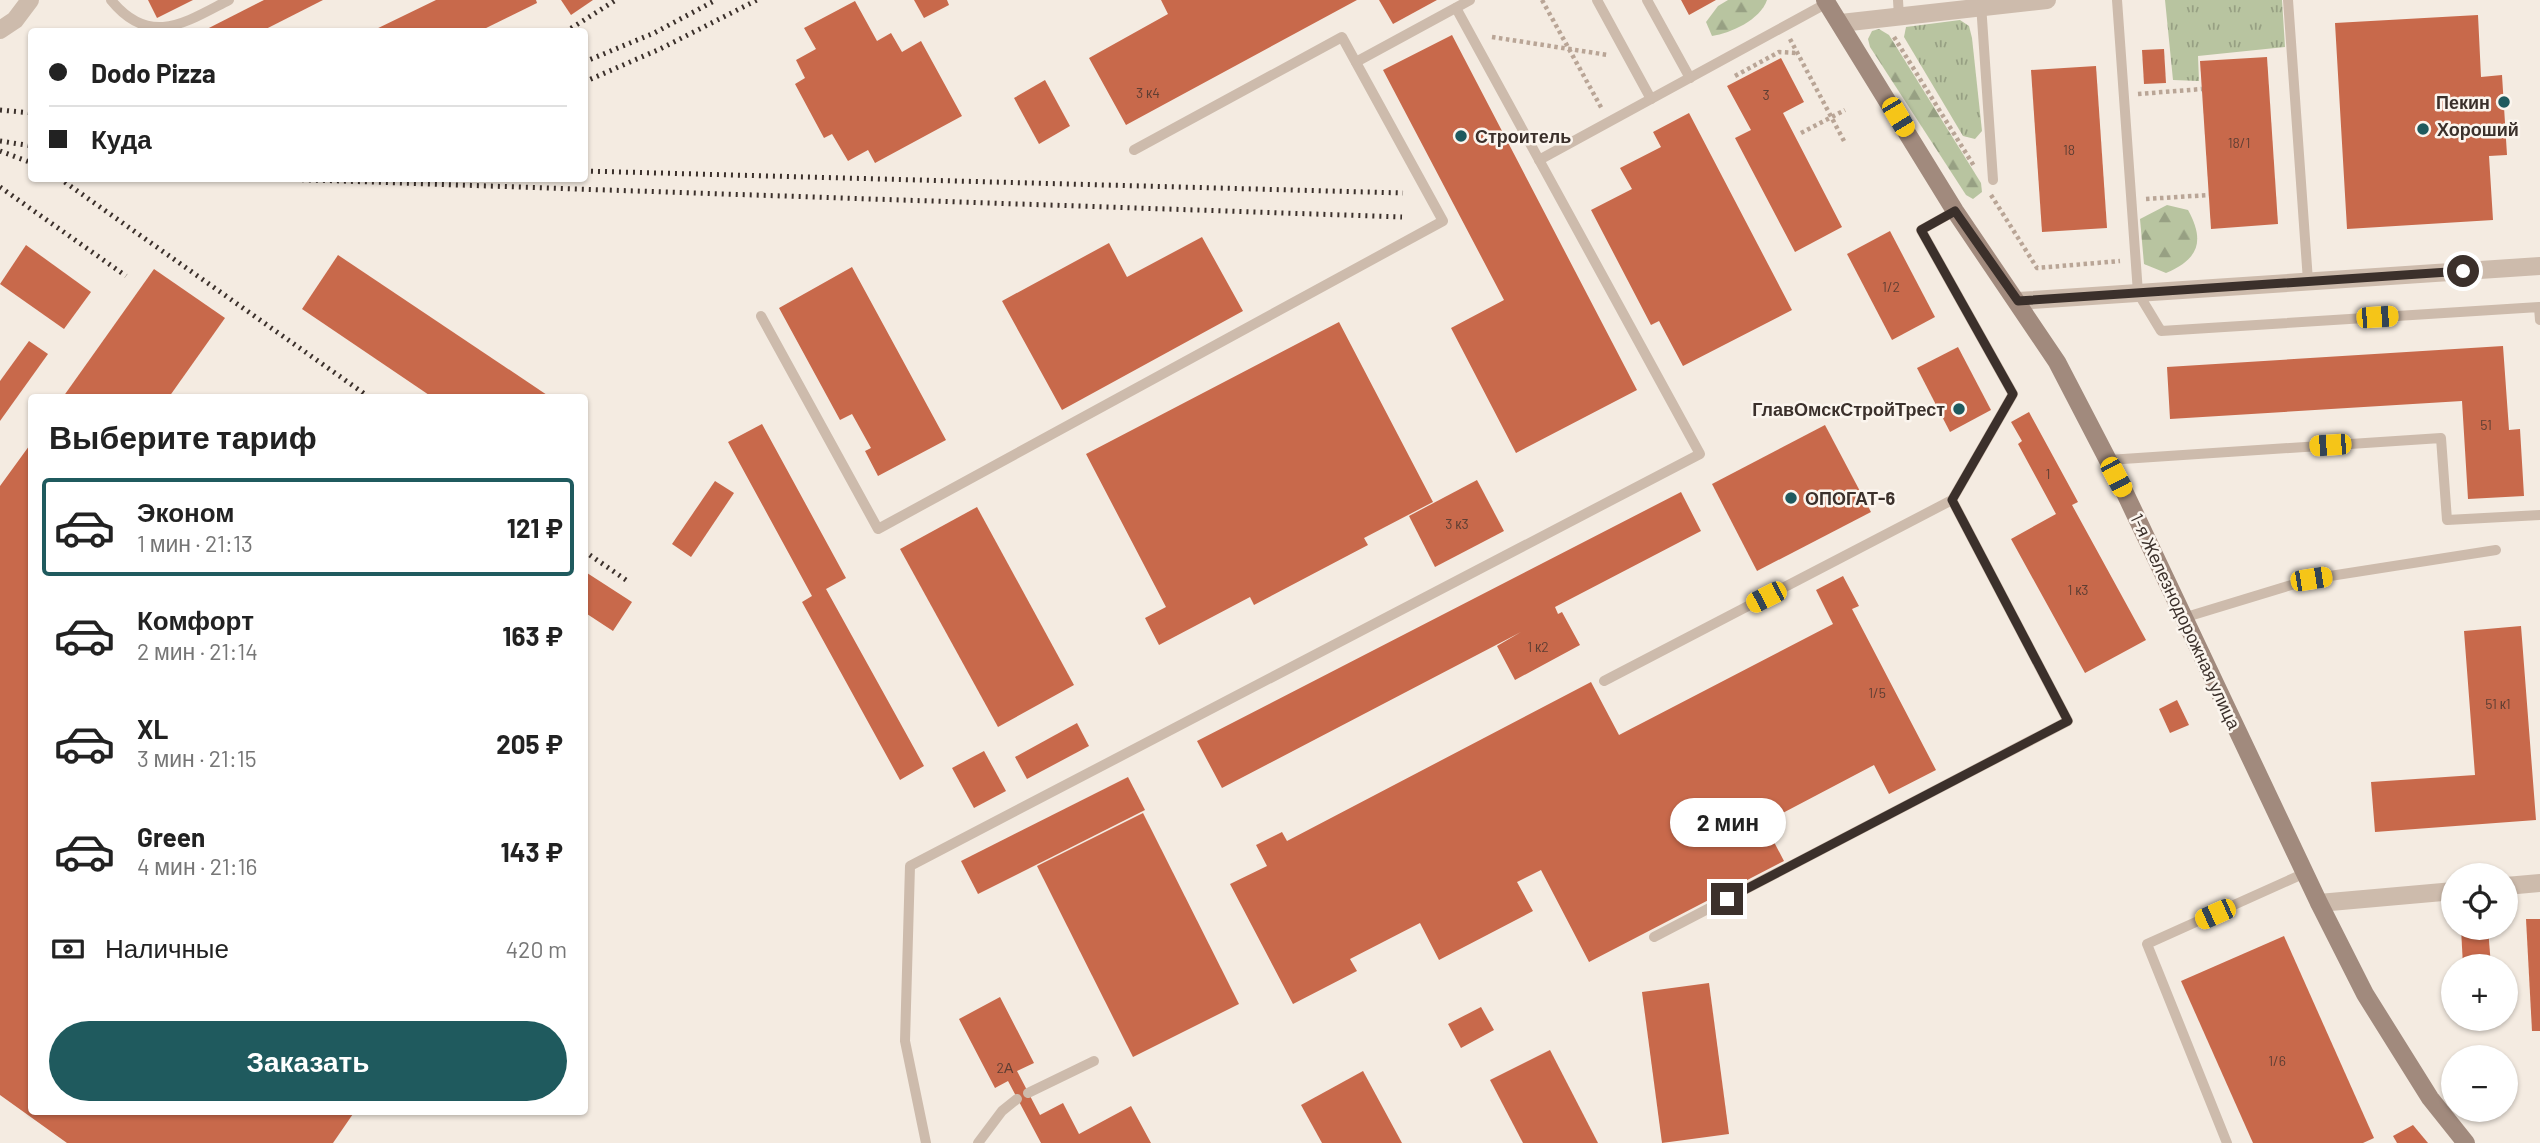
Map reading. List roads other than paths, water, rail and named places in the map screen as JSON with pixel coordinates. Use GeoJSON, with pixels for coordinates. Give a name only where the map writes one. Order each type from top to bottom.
{"type":"FeatureCollection","features":[{"type":"Feature","properties":{"kind":"street"},"geometry":{"type":"LineString","coordinates":[[0,30],[15,20],[30,0]]}},
{"type":"Feature","properties":{"kind":"street"},"geometry":{"type":"LineString","coordinates":[[1841,23],[1898,8],[2047,0]]}},
{"type":"Feature","properties":{"kind":"street","name":"1-я Железнодорожная улица"},"geometry":{"type":"LineString","coordinates":[[1826,2],[1955,211],[2057,362],[2108,460],[2319,903],[2380,1017],[2430,1098],[2466,1143]]}},
{"type":"Feature","properties":{"kind":"street"},"geometry":{"type":"LineString","coordinates":[[2018,301],[2540,265]]}},
{"type":"Feature","properties":{"kind":"street"},"geometry":{"type":"LineString","coordinates":[[2518,885],[2540,883]]}},
{"type":"Feature","properties":{"kind":"street"},"geometry":{"type":"LineString","coordinates":[[2319,903],[2441,892]]}},
{"type":"Feature","properties":{"kind":"lane"},"geometry":{"type":"LineString","coordinates":[[111,0],[120,12],[142,25],[174,28],[229,0]]}},
{"type":"Feature","properties":{"kind":"lane"},"geometry":{"type":"LineString","coordinates":[[1356,62],[1470,0]]}},
{"type":"Feature","properties":{"kind":"lane"},"geometry":{"type":"LineString","coordinates":[[1597,0],[1651,99]]}},
{"type":"Feature","properties":{"kind":"lane"},"geometry":{"type":"LineString","coordinates":[[1647,0],[1690,78]]}},
{"type":"Feature","properties":{"kind":"lane"},"geometry":{"type":"LineString","coordinates":[[2117,0],[2138,293],[2161,331],[2539,307],[2540,320]]}},
{"type":"Feature","properties":{"kind":"lane"},"geometry":{"type":"LineString","coordinates":[[2288,0],[2308,281]]}},
{"type":"Feature","properties":{"kind":"lane"},"geometry":{"type":"LineString","coordinates":[[1539,160],[1826,2]]}},
{"type":"Feature","properties":{"kind":"lane"},"geometry":{"type":"LineString","coordinates":[[1981,4],[1993,180]]}},
{"type":"Feature","properties":{"kind":"lane"},"geometry":{"type":"LineString","coordinates":[[926,1143],[905,1041],[910,866],[1700,454],[1456,8]]}},
{"type":"Feature","properties":{"kind":"lane"},"geometry":{"type":"LineString","coordinates":[[761,316],[877,530],[1443,221],[1342,37],[1133,150]]}},
{"type":"Feature","properties":{"kind":"lane"},"geometry":{"type":"LineString","coordinates":[[1604,681],[1952,500],[2013,394],[1921,230],[1955,211]]}},
{"type":"Feature","properties":{"kind":"lane"},"geometry":{"type":"LineString","coordinates":[[2108,460],[2441,438],[2447,520],[2540,514]]}},
{"type":"Feature","properties":{"kind":"lane"},"geometry":{"type":"LineString","coordinates":[[1654,937],[2068,721],[1952,500]]}},
{"type":"Feature","properties":{"kind":"lane"},"geometry":{"type":"LineString","coordinates":[[2183,618],[2311,579],[2496,550]]}},
{"type":"Feature","properties":{"kind":"lane"},"geometry":{"type":"LineString","coordinates":[[2227,1143],[2147,944],[2305,873]]}},
{"type":"Feature","properties":{"kind":"lane"},"geometry":{"type":"LineString","coordinates":[[1028,1093],[1094,1061]]}},
{"type":"Feature","properties":{"kind":"lane"},"geometry":{"type":"LineString","coordinates":[[978,1143],[1002,1111],[1017,1099]]}},
{"type":"Feature","properties":{"kind":"railway"},"geometry":{"type":"LineString","coordinates":[[571,28],[616,0]]}},
{"type":"Feature","properties":{"kind":"railway"},"geometry":{"type":"LineString","coordinates":[[588,60],[654,33],[716,0]]}},
{"type":"Feature","properties":{"kind":"railway"},"geometry":{"type":"LineString","coordinates":[[588,80],[660,49],[757,0]]}},
{"type":"Feature","properties":{"kind":"railway"},"geometry":{"type":"LineString","coordinates":[[0,110],[28,113]]}},
{"type":"Feature","properties":{"kind":"railway"},"geometry":{"type":"LineString","coordinates":[[0,141],[28,145]]}},
{"type":"Feature","properties":{"kind":"railway"},"geometry":{"type":"LineString","coordinates":[[0,151],[28,162]]}},
{"type":"Feature","properties":{"kind":"railway"},"geometry":{"type":"LineString","coordinates":[[588,171],[1403,193]]}},
{"type":"Feature","properties":{"kind":"railway"},"geometry":{"type":"LineString","coordinates":[[65,182],[365,394]]}},
{"type":"Feature","properties":{"kind":"railway"},"geometry":{"type":"LineString","coordinates":[[371,182],[1402,217]]}},
{"type":"Feature","properties":{"kind":"railway"},"geometry":{"type":"LineString","coordinates":[[0,187],[126,276]]}},
{"type":"Feature","properties":{"kind":"railway"},"geometry":{"type":"LineString","coordinates":[[588,554],[626,580]]}},
{"type":"Feature","properties":{"kind":"place","name":"Пекин"},"geometry":{"type":"Point","coordinates":[2504,102]}},
{"type":"Feature","properties":{"kind":"place","name":"Хороший"},"geometry":{"type":"Point","coordinates":[2423,129]}},
{"type":"Feature","properties":{"kind":"place","name":"Строитель"},"geometry":{"type":"Point","coordinates":[1461,136]}},
{"type":"Feature","properties":{"kind":"place","name":"ГлавОмскСтройТрест"},"geometry":{"type":"Point","coordinates":[1959,409]}},
{"type":"Feature","properties":{"kind":"place","name":"ОПОГАТ-6"},"geometry":{"type":"Point","coordinates":[1791,498]}}]}
